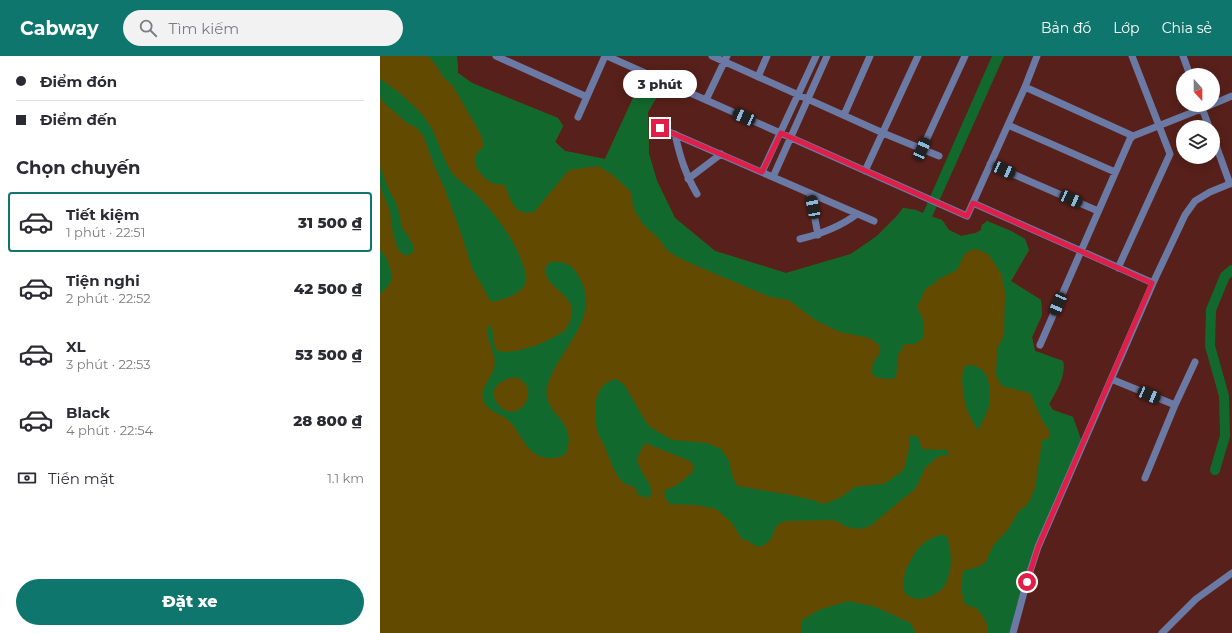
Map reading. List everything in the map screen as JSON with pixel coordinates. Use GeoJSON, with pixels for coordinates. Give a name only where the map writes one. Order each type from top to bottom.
{"type":"FeatureCollection","features":[{"type":"Feature","properties":{"kind":"street"},"geometry":{"type":"LineString","coordinates":[[496,56],[508,58],[587,97]]}},
{"type":"Feature","properties":{"kind":"street"},"geometry":{"type":"LineString","coordinates":[[578,117],[606,56],[967,216],[1037,56]]}},
{"type":"Feature","properties":{"kind":"street"},"geometry":{"type":"LineString","coordinates":[[712,56],[725,59],[758,77],[883,133],[940,156]]}},
{"type":"Feature","properties":{"kind":"street"},"geometry":{"type":"LineString","coordinates":[[758,77],[767,56]]}},
{"type":"Feature","properties":{"kind":"street"},"geometry":{"type":"LineString","coordinates":[[762,172],[816,56]]}},
{"type":"Feature","properties":{"kind":"street"},"geometry":{"type":"LineString","coordinates":[[773,177],[827,56]]}},
{"type":"Feature","properties":{"kind":"street"},"geometry":{"type":"LineString","coordinates":[[844,115],[870,56]]}},
{"type":"Feature","properties":{"kind":"street"},"geometry":{"type":"LineString","coordinates":[[866,171],[918,56]]}},
{"type":"Feature","properties":{"kind":"street"},"geometry":{"type":"LineString","coordinates":[[922,149],[964,56]]}},
{"type":"Feature","properties":{"kind":"street"},"geometry":{"type":"LineString","coordinates":[[1118,268],[1170,154],[1132,56]]}},
{"type":"Feature","properties":{"kind":"street"},"geometry":{"type":"LineString","coordinates":[[1183,56],[1187,68]]}},
{"type":"Feature","properties":{"kind":"street"},"geometry":{"type":"LineString","coordinates":[[706,100],[725,59]]}},
{"type":"Feature","properties":{"kind":"street"},"geometry":{"type":"LineString","coordinates":[[1024,87],[1133,136]]}},
{"type":"Feature","properties":{"kind":"street"},"geometry":{"type":"LineString","coordinates":[[1220,101],[1232,96]]}},
{"type":"Feature","properties":{"kind":"street"},"geometry":{"type":"LineString","coordinates":[[1040,345],[1127,144],[1133,136],[1191,112]]}},
{"type":"Feature","properties":{"kind":"street"},"geometry":{"type":"LineString","coordinates":[[1008,125],[1115,172]]}},
{"type":"Feature","properties":{"kind":"street"},"geometry":{"type":"LineString","coordinates":[[660,128],[874,221]]}},
{"type":"Feature","properties":{"kind":"street"},"geometry":{"type":"LineString","coordinates":[[675,134],[688,179],[697,194]]}},
{"type":"Feature","properties":{"kind":"street"},"geometry":{"type":"LineString","coordinates":[[688,179],[721,154]]}},
{"type":"Feature","properties":{"kind":"street"},"geometry":{"type":"LineString","coordinates":[[1013,633],[1038,547],[1152,283],[1185,215],[1196,201],[1210,192],[1231,184],[1220,155]]}},
{"type":"Feature","properties":{"kind":"street"},"geometry":{"type":"LineString","coordinates":[[990,164],[1098,211]]}},
{"type":"Feature","properties":{"kind":"street"},"geometry":{"type":"LineString","coordinates":[[810,193],[818,235]]}},
{"type":"Feature","properties":{"kind":"street"},"geometry":{"type":"LineString","coordinates":[[973,203],[1152,283]]}},
{"type":"Feature","properties":{"kind":"street"},"geometry":{"type":"LineString","coordinates":[[800,239],[818,235],[840,225],[857,214]]}},
{"type":"Feature","properties":{"kind":"street"},"geometry":{"type":"LineString","coordinates":[[1146,478],[1175,405],[1195,362]]}},
{"type":"Feature","properties":{"kind":"street"},"geometry":{"type":"LineString","coordinates":[[1111,379],[1175,405]]}},
{"type":"Feature","properties":{"kind":"street"},"geometry":{"type":"LineString","coordinates":[[1162,633],[1196,599],[1232,573]]}},
{"type":"Feature","properties":{"kind":"shaded area"},"geometry":{"type":"Polygon","coordinates":[[[380,56],[457,56],[458,73],[472,83],[558,118],[563,126],[555,142],[565,151],[605,159],[640,83],[658,95],[648,112],[649,154],[657,181],[675,218],[715,251],[786,273],[851,254],[877,236],[903,208],[916,210],[942,220],[949,230],[961,236],[976,233],[981,230],[982,225],[987,221],[1011,231],[1025,239],[1029,250],[1011,281],[1041,300],[1042,315],[1032,337],[1035,351],[1063,361],[1064,367],[1060,384],[1049,404],[1053,410],[1073,417],[1011,633],[380,633],[380,56]]]}},
{"type":"Feature","properties":{"kind":"shaded area"},"geometry":{"type":"Polygon","coordinates":[[[428,56],[457,56],[458,73],[472,83],[558,118],[563,126],[555,142],[565,151],[605,159],[640,83],[658,95],[648,112],[649,154],[657,181],[675,218],[715,251],[786,273],[851,254],[877,236],[903,208],[916,210],[923,213],[992,56],[1004,56],[932,217],[942,220],[949,230],[961,236],[976,233],[981,230],[982,225],[987,221],[1011,231],[1025,239],[1029,250],[1011,281],[1041,300],[1042,315],[1032,337],[1035,351],[1063,361],[1064,367],[1060,384],[1049,404],[1053,410],[1073,417],[1082,442],[1037,546],[1011,633],[988,633],[985,619],[981,613],[976,608],[967,605],[963,599],[963,571],[978,567],[986,562],[993,546],[1009,528],[1019,511],[1028,504],[1035,488],[1042,441],[1050,437],[1049,430],[1042,420],[1030,393],[1002,386],[996,376],[997,349],[1004,335],[1005,292],[1001,273],[989,255],[977,249],[970,250],[964,255],[957,270],[937,280],[932,286],[930,285],[925,290],[917,307],[924,322],[923,338],[915,344],[905,344],[898,355],[896,378],[887,379],[875,377],[871,371],[874,361],[880,354],[879,345],[870,338],[840,332],[815,320],[789,300],[770,297],[681,259],[667,250],[659,239],[642,223],[633,207],[631,192],[613,175],[598,166],[569,170],[534,212],[522,212],[514,206],[505,185],[490,182],[477,169],[475,159],[478,152],[484,146],[480,133],[453,86],[443,77],[436,65],[428,56]]]}},
{"type":"Feature","properties":{"kind":"shaded area"},"geometry":{"type":"Polygon","coordinates":[[[380,79],[402,95],[428,122],[452,173],[475,193],[497,218],[515,245],[525,270],[526,281],[524,286],[518,292],[510,297],[492,302],[490,300],[472,268],[460,230],[424,137],[417,128],[407,123],[383,102],[380,97],[380,79]]]}},
{"type":"Feature","properties":{"kind":"shaded area"},"geometry":{"type":"Polygon","coordinates":[[[380,166],[388,188],[396,203],[401,226],[413,246],[413,252],[407,255],[402,253],[398,248],[395,240],[390,211],[380,185],[380,166]]]}},
{"type":"Feature","properties":{"kind":"shaded area"},"geometry":{"type":"Polygon","coordinates":[[[380,250],[386,258],[392,273],[392,279],[390,284],[380,294],[380,250]]]}},
{"type":"Feature","properties":{"kind":"shaded area"},"geometry":{"type":"Polygon","coordinates":[[[550,262],[569,265],[578,275],[585,291],[586,306],[576,333],[559,360],[547,388],[549,404],[563,422],[569,436],[566,453],[554,458],[543,457],[531,450],[508,420],[488,408],[483,398],[484,389],[495,363],[488,338],[487,327],[490,326],[492,328],[495,349],[510,352],[542,343],[566,329],[569,324],[571,306],[569,301],[548,279],[545,274],[546,268],[550,262]],[[516,377],[511,378],[501,382],[495,389],[494,398],[504,410],[512,412],[519,410],[524,405],[528,398],[528,390],[524,383],[516,377]]]}},
{"type":"Feature","properties":{"kind":"shaded area"},"geometry":{"type":"Polygon","coordinates":[[[971,365],[978,367],[984,372],[988,379],[990,388],[989,406],[979,429],[976,428],[968,412],[963,388],[963,370],[965,366],[971,365]]]}},
{"type":"Feature","properties":{"kind":"shaded area"},"geometry":{"type":"Polygon","coordinates":[[[617,379],[625,386],[650,427],[672,440],[707,443],[721,449],[729,460],[732,475],[737,486],[790,495],[813,500],[823,504],[840,498],[855,487],[884,484],[904,470],[909,448],[909,435],[918,437],[922,449],[946,449],[949,455],[939,456],[925,468],[916,488],[870,526],[860,529],[847,527],[834,520],[785,521],[777,526],[770,540],[758,547],[742,539],[732,523],[716,509],[696,505],[670,504],[666,499],[664,491],[677,485],[692,473],[694,466],[690,461],[645,443],[638,457],[638,462],[639,467],[650,485],[651,495],[646,498],[638,495],[636,488],[625,484],[621,480],[615,471],[599,436],[595,417],[596,403],[600,390],[610,381],[617,379]]]}},
{"type":"Feature","properties":{"kind":"shaded area"},"geometry":{"type":"Polygon","coordinates":[[[941,535],[947,537],[951,555],[948,579],[941,590],[930,597],[917,599],[911,597],[906,594],[903,588],[907,567],[915,553],[926,541],[941,535]]]}},
{"type":"Feature","properties":{"kind":"shaded area"},"geometry":{"type":"Polygon","coordinates":[[[848,601],[876,607],[910,623],[916,633],[801,633],[802,620],[819,610],[848,601]]]}},
{"type":"Feature","properties":{"kind":"waterway"},"geometry":{"type":"LineString","coordinates":[[1215,470],[1225,436],[1224,396],[1210,346],[1211,310],[1225,276],[1232,270]]}},
{"type":"Feature","properties":{"kind":"route"},"geometry":{"type":"LineString","coordinates":[[660,128],[762,172],[781,133],[967,216],[973,203],[1152,283],[1038,547],[1027,582]]}}]}
